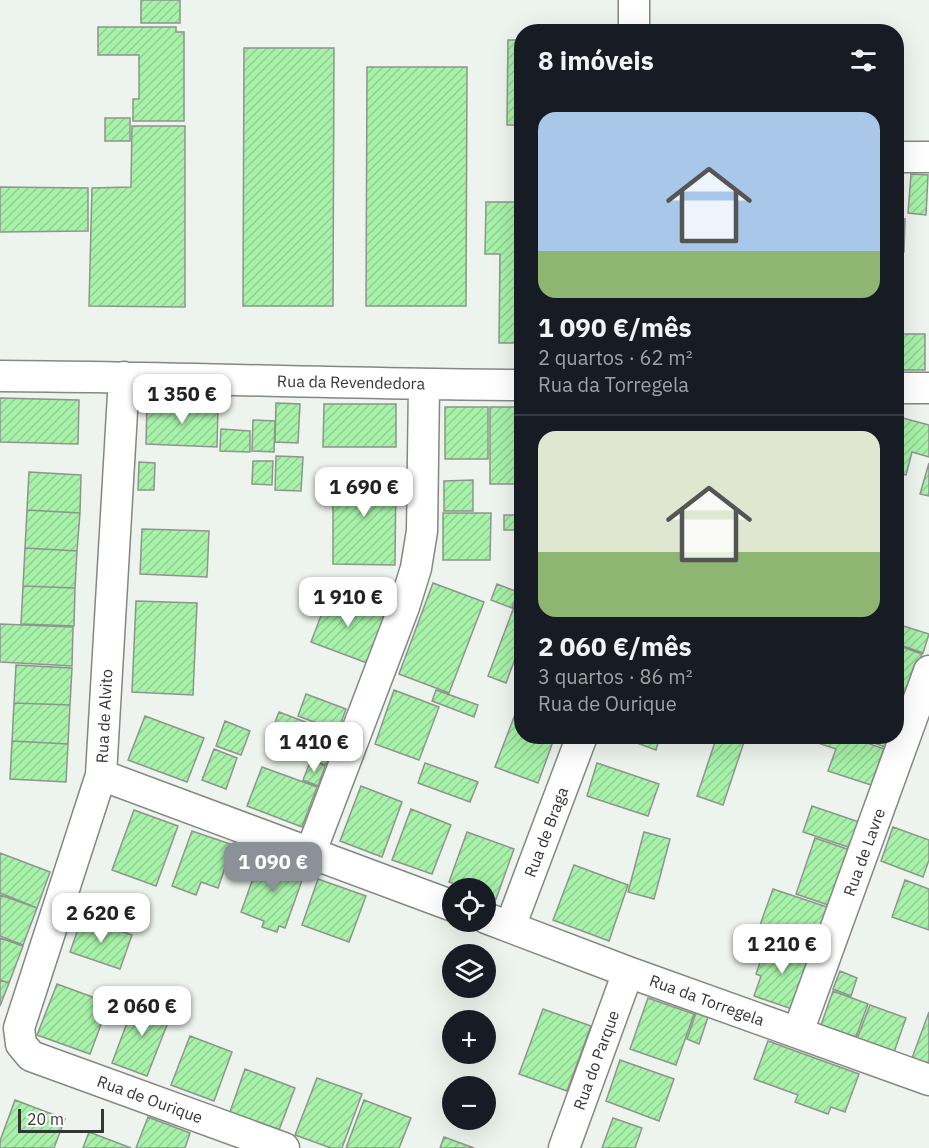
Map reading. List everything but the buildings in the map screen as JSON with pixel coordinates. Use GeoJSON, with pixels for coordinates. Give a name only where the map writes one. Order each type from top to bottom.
{"type":"FeatureCollection","features":[{"type":"Feature","properties":{"kind":"street"},"geometry":{"type":"LineString","coordinates":[[634,0],[634,24]]}},
{"type":"Feature","properties":{"kind":"street"},"geometry":{"type":"LineString","coordinates":[[904,156],[929,157]]}},
{"type":"Feature","properties":{"kind":"street","name":"Rua da Revendedora"},"geometry":{"type":"LineString","coordinates":[[0,376],[514,385]]}},
{"type":"Feature","properties":{"kind":"street","name":"Rua de Alvito"},"geometry":{"type":"LineString","coordinates":[[21,1044],[19,1028],[101,775],[124,377]]}},
{"type":"Feature","properties":{"kind":"street"},"geometry":{"type":"LineString","coordinates":[[310,854],[404,607],[416,568],[422,531],[424,384]]}},
{"type":"Feature","properties":{"kind":"street"},"geometry":{"type":"LineString","coordinates":[[904,388],[929,388]]}},
{"type":"Feature","properties":{"kind":"street","name":"Rua de Lavre"},"geometry":{"type":"LineString","coordinates":[[904,740],[929,671]]}},
{"type":"Feature","properties":{"kind":"street","name":"Rua de Braga"},"geometry":{"type":"LineString","coordinates":[[498,923],[578,744]]}},
{"type":"Feature","properties":{"kind":"street","name":"Rua de Lavre"},"geometry":{"type":"LineString","coordinates":[[798,1032],[903,744]]}},
{"type":"Feature","properties":{"kind":"street"},"geometry":{"type":"LineString","coordinates":[[101,775],[442,902]]}},
{"type":"Feature","properties":{"kind":"street","name":"Rua da Torregela"},"geometry":{"type":"LineString","coordinates":[[498,923],[929,1080]]}},
{"type":"Feature","properties":{"kind":"street","name":"Rua do Parque"},"geometry":{"type":"LineString","coordinates":[[564,1148],[628,972]]}},
{"type":"Feature","properties":{"kind":"street","name":"Rua de Ourique"},"geometry":{"type":"LineString","coordinates":[[21,1044],[31,1056],[284,1148]]}}]}
